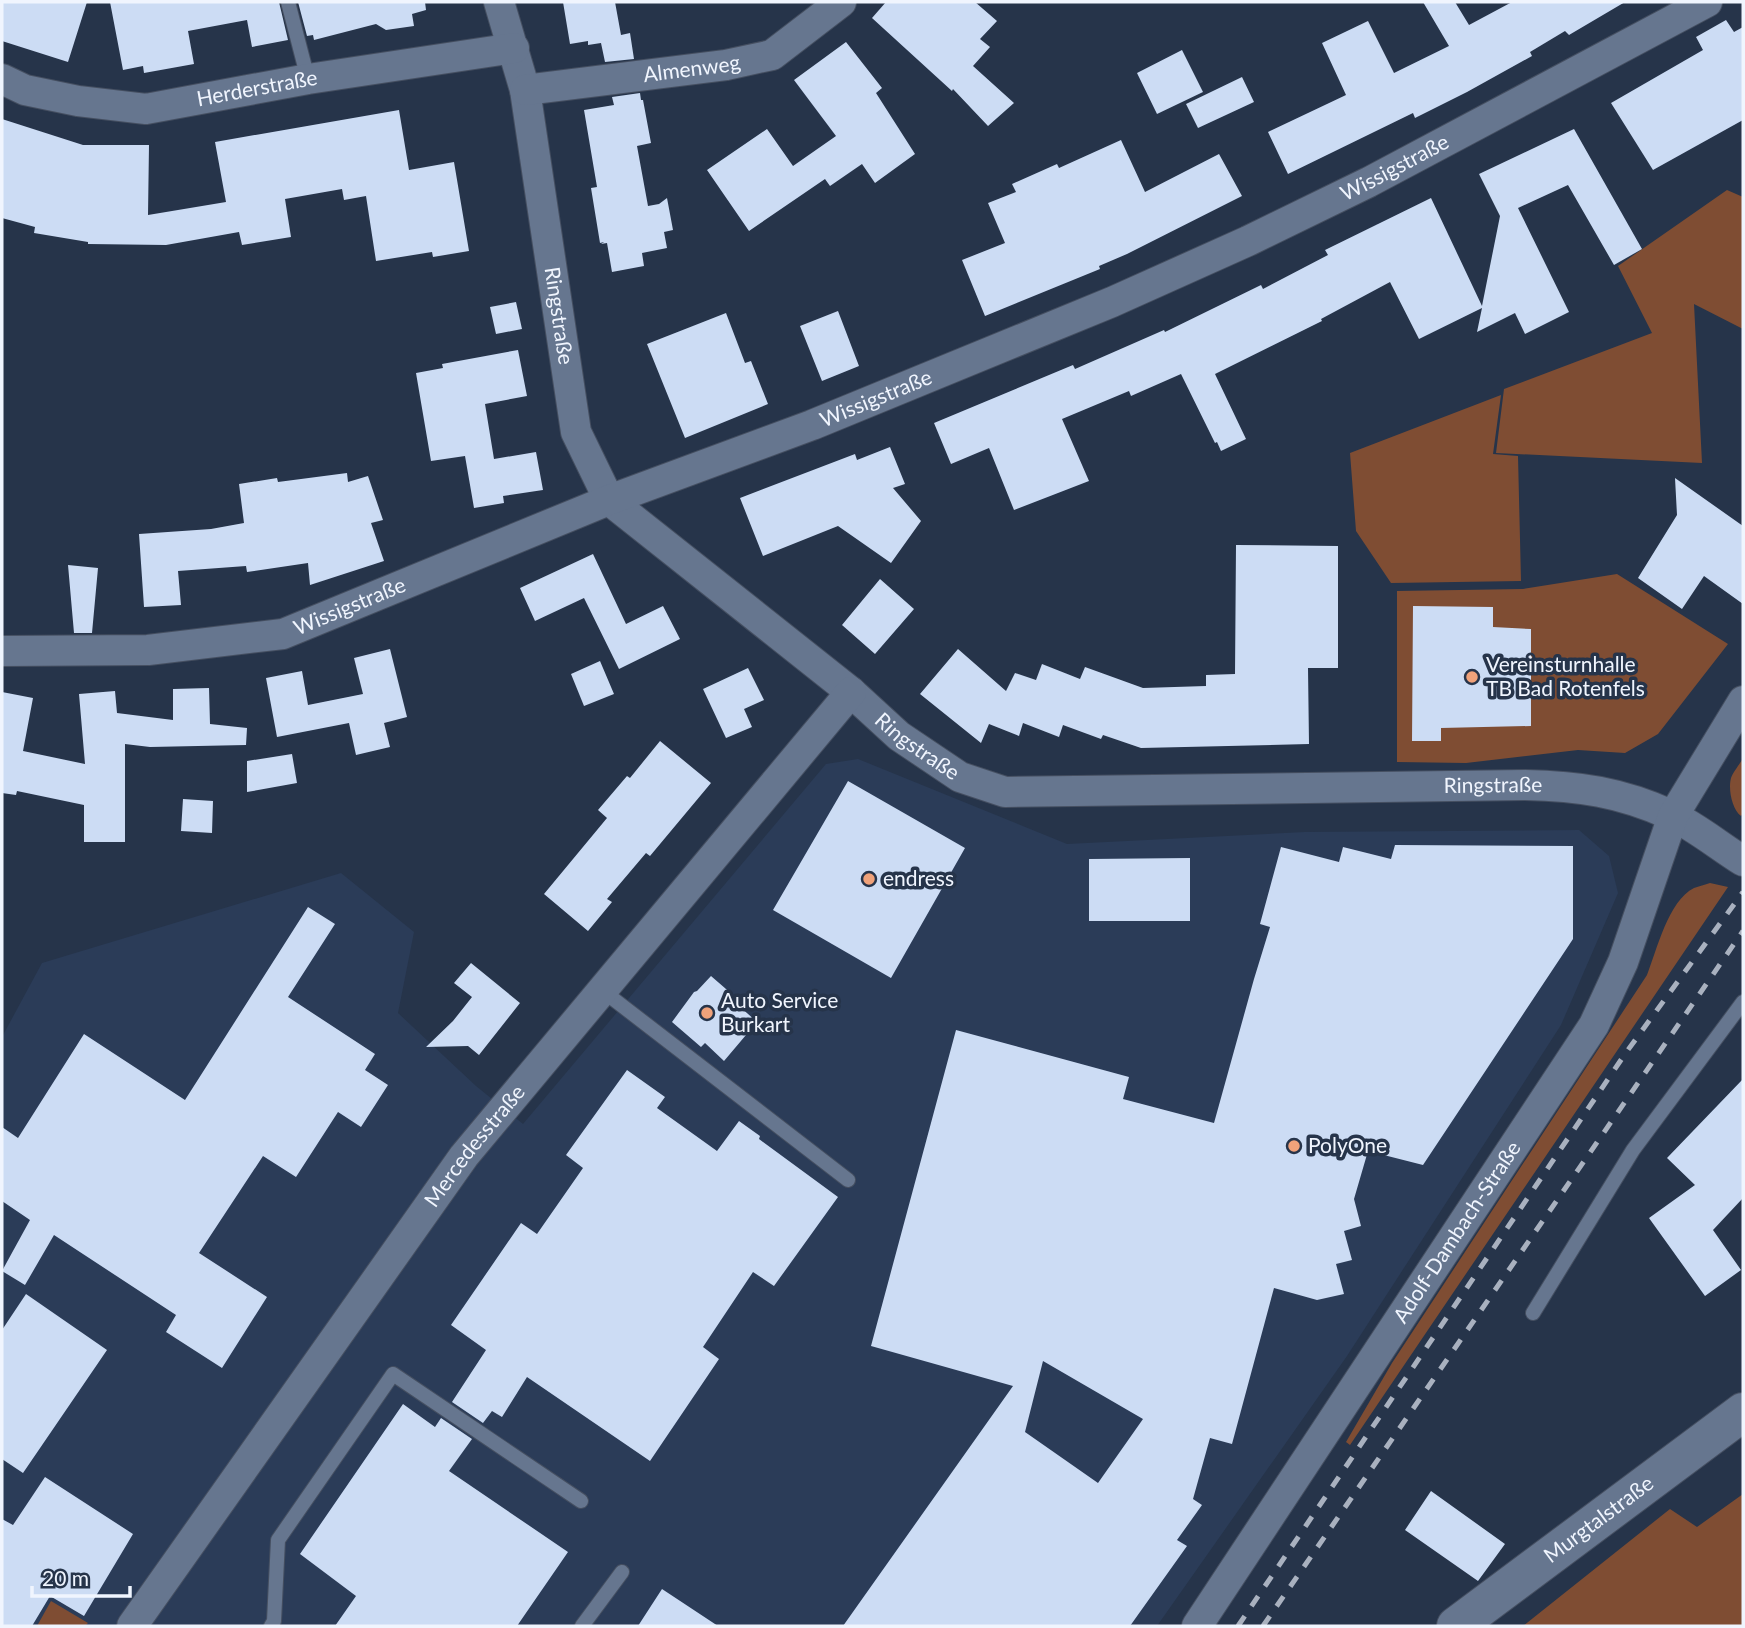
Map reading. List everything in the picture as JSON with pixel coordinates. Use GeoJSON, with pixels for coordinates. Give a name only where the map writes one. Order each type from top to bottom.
{"type":"FeatureCollection","features":[{"type":"Feature","properties":{"kind":"street","name":"Ringstraße"},"geometry":{"type":"LineString","coordinates":[[499,2],[525,90],[576,432],[609,500],[851,692],[899,736],[960,777],[1005,792],[1560,786],[1594,789],[1628,797],[1673,816],[1743,861]]}},
{"type":"Feature","properties":{"kind":"street","name":"Almenweg"},"geometry":{"type":"LineString","coordinates":[[525,90],[726,65],[772,55],[841,2]]}},
{"type":"Feature","properties":{"kind":"street","name":"Wissigstraße"},"geometry":{"type":"LineString","coordinates":[[2,651],[148,650],[283,634],[609,500],[825,420],[1100,307],[1235,247],[1369,182],[1707,2]]}},
{"type":"Feature","properties":{"kind":"street","name":"Herderstraße"},"geometry":{"type":"LineString","coordinates":[[2,79],[25,90],[146,109],[308,79],[514,48]]}},
{"type":"Feature","properties":{"kind":"street","name":"Mercedesstraße"},"geometry":{"type":"LineString","coordinates":[[132,1626],[464,1156],[851,692]]}},
{"type":"Feature","properties":{"kind":"street"},"geometry":{"type":"LineString","coordinates":[[1673,816],[1743,701]]}},
{"type":"Feature","properties":{"kind":"street","name":"Adolf-Dambach-Straße"},"geometry":{"type":"LineString","coordinates":[[1197,1626],[1594,1025],[1623,962],[1673,816]]}},
{"type":"Feature","properties":{"kind":"street","name":"Murgtalstraße"},"geometry":{"type":"LineString","coordinates":[[1456,1626],[1743,1412]]}},
{"type":"Feature","properties":{"kind":"lane"},"geometry":{"type":"LineString","coordinates":[[288,2],[308,79]]}},
{"type":"Feature","properties":{"kind":"lane"},"geometry":{"type":"LineString","coordinates":[[603,991],[848,1180]]}},
{"type":"Feature","properties":{"kind":"lane"},"geometry":{"type":"LineString","coordinates":[[1533,1313],[1633,1150],[1743,1002]]}},
{"type":"Feature","properties":{"kind":"lane"},"geometry":{"type":"LineString","coordinates":[[271,1626],[274,1621],[278,1540],[393,1374],[581,1501]]}},
{"type":"Feature","properties":{"kind":"lane"},"geometry":{"type":"LineString","coordinates":[[582,1626],[622,1572]]}},
{"type":"Feature","properties":{"kind":"shaded area"},"geometry":{"type":"Polygon","coordinates":[[[1727,190],[1743,197],[1743,329],[1694,304],[1702,463],[1496,453],[1504,389],[1652,333],[1618,266],[1727,190]]]}},
{"type":"Feature","properties":{"kind":"shaded area"},"geometry":{"type":"Polygon","coordinates":[[[1501,395],[1493,454],[1518,456],[1521,581],[1391,583],[1356,531],[1350,453],[1501,395]]]}},
{"type":"Feature","properties":{"kind":"shaded area"},"geometry":{"type":"Polygon","coordinates":[[[1617,574],[1728,644],[1658,734],[1625,753],[1578,750],[1466,763],[1397,762],[1397,591],[1523,589],[1617,574]]]}},
{"type":"Feature","properties":{"kind":"shaded area"},"geometry":{"type":"Polygon","coordinates":[[[1743,758],[1741,816],[1733,804],[1730,783],[1743,758]]]}},
{"type":"Feature","properties":{"kind":"shaded area"},"geometry":{"type":"Polygon","coordinates":[[[858,759],[1067,844],[1305,832],[1579,830],[1609,856],[1618,893],[1561,1025],[1347,1356],[1157,1626],[2,1626],[2,1037],[42,963],[341,873],[414,932],[398,1013],[476,1086],[523,1124],[826,764],[858,759]]]}},
{"type":"Feature","properties":{"kind":"shaded area"},"geometry":{"type":"Polygon","coordinates":[[[1710,883],[1728,887],[1350,1445],[1346,1442],[1392,1363],[1647,975],[1664,927],[1677,904],[1694,888],[1710,883]]]}},
{"type":"Feature","properties":{"kind":"shaded area"},"geometry":{"type":"Polygon","coordinates":[[[1743,1494],[1743,1626],[1523,1626],[1670,1509],[1697,1527],[1743,1494]]]}},
{"type":"Feature","properties":{"kind":"shaded area"},"geometry":{"type":"Polygon","coordinates":[[[51,1601],[88,1623],[85,1626],[37,1626],[51,1601]]]}},
{"type":"Feature","properties":{"kind":"building"},"geometry":{"type":"Polygon","coordinates":[[[2,2],[87,2],[68,62],[2,41],[2,2]]]}},
{"type":"Feature","properties":{"kind":"building"},"geometry":{"type":"Polygon","coordinates":[[[110,2],[279,2],[288,40],[252,47],[247,20],[188,31],[194,64],[144,73],[143,66],[123,70],[110,2]]]}},
{"type":"Feature","properties":{"kind":"building"},"geometry":{"type":"Polygon","coordinates":[[[298,2],[425,2],[426,10],[412,14],[414,26],[386,30],[376,24],[314,40],[313,35],[307,36],[298,2]]]}},
{"type":"Feature","properties":{"kind":"building"},"geometry":{"type":"Polygon","coordinates":[[[563,2],[615,2],[621,35],[630,33],[634,59],[605,62],[601,43],[588,45],[588,41],[570,44],[563,2]]]}},
{"type":"Feature","properties":{"kind":"building"},"geometry":{"type":"Polygon","coordinates":[[[886,2],[975,2],[997,21],[980,39],[990,47],[973,66],[1014,103],[988,126],[953,89],[952,91],[872,18],[886,2]]]}},
{"type":"Feature","properties":{"kind":"building"},"geometry":{"type":"Polygon","coordinates":[[[1423,2],[1455,2],[1469,25],[1512,2],[1625,2],[1569,35],[1565,31],[1530,52],[1532,56],[1467,92],[1415,118],[1413,113],[1288,174],[1268,132],[1346,95],[1322,43],[1368,21],[1394,73],[1449,46],[1423,2]]]}},
{"type":"Feature","properties":{"kind":"building"},"geometry":{"type":"Polygon","coordinates":[[[1726,20],[1734,32],[1743,27],[1743,120],[1653,170],[1611,103],[1703,50],[1696,37],[1726,20]]]}},
{"type":"Feature","properties":{"kind":"building"},"geometry":{"type":"Polygon","coordinates":[[[846,42],[882,88],[876,93],[915,154],[875,183],[862,164],[830,186],[825,179],[749,231],[707,170],[767,129],[793,166],[836,136],[794,80],[846,42]]]}},
{"type":"Feature","properties":{"kind":"building"},"geometry":{"type":"Polygon","coordinates":[[[1182,50],[1203,92],[1157,114],[1137,73],[1182,50]]]}},
{"type":"Feature","properties":{"kind":"building"},"geometry":{"type":"Polygon","coordinates":[[[1242,77],[1254,102],[1198,128],[1186,104],[1242,77]]]}},
{"type":"Feature","properties":{"kind":"building"},"geometry":{"type":"Polygon","coordinates":[[[640,93],[651,143],[637,146],[648,206],[659,204],[667,198],[673,230],[664,232],[667,248],[642,253],[644,266],[612,272],[607,243],[600,243],[591,188],[597,187],[584,110],[614,105],[612,97],[640,93]]]}},
{"type":"Feature","properties":{"kind":"building"},"geometry":{"type":"Polygon","coordinates":[[[399,110],[409,170],[454,162],[469,251],[433,257],[432,252],[376,261],[366,196],[344,200],[342,189],[285,199],[291,237],[242,245],[239,232],[166,245],[88,244],[34,233],[35,227],[2,218],[2,119],[83,145],[149,145],[148,215],[226,202],[215,142],[399,110]]]}},
{"type":"Feature","properties":{"kind":"building"},"geometry":{"type":"Polygon","coordinates":[[[1574,129],[1642,249],[1614,265],[1568,185],[1518,208],[1569,312],[1525,334],[1515,313],[1477,332],[1482,308],[1419,339],[1390,282],[1321,319],[1322,321],[1215,374],[1246,439],[1221,451],[1181,374],[1131,396],[1129,391],[1062,419],[1089,481],[1014,510],[989,448],[951,464],[934,423],[1073,365],[1075,369],[1164,330],[1165,332],[1261,285],[1263,289],[1328,255],[1325,250],[1431,198],[1482,306],[1500,216],[1479,174],[1574,129]]]}},
{"type":"Feature","properties":{"kind":"building"},"geometry":{"type":"Polygon","coordinates":[[[1121,140],[1145,192],[1219,154],[1242,196],[1099,266],[1100,269],[985,316],[962,260],[1005,243],[988,203],[1016,192],[1012,184],[1057,164],[1059,168],[1121,140]]]}},
{"type":"Feature","properties":{"kind":"building"},"geometry":{"type":"Polygon","coordinates":[[[516,302],[522,329],[496,334],[490,307],[516,302]]]}},
{"type":"Feature","properties":{"kind":"building"},"geometry":{"type":"Polygon","coordinates":[[[838,311],[859,366],[822,381],[800,326],[838,311]]]}},
{"type":"Feature","properties":{"kind":"building"},"geometry":{"type":"Polygon","coordinates":[[[726,313],[745,363],[751,361],[768,404],[685,438],[647,344],[726,313]]]}},
{"type":"Feature","properties":{"kind":"building"},"geometry":{"type":"Polygon","coordinates":[[[518,350],[527,396],[485,404],[494,459],[536,452],[543,490],[503,496],[504,503],[474,508],[465,456],[431,461],[416,373],[443,368],[442,364],[518,350]]]}},
{"type":"Feature","properties":{"kind":"building"},"geometry":{"type":"Polygon","coordinates":[[[890,447],[905,484],[893,488],[921,521],[891,563],[838,526],[763,556],[740,498],[855,454],[857,460],[890,447]]]}},
{"type":"Feature","properties":{"kind":"building"},"geometry":{"type":"Polygon","coordinates":[[[347,473],[348,482],[368,476],[383,520],[371,523],[384,561],[310,585],[308,563],[247,572],[246,566],[178,571],[181,605],[144,607],[139,534],[211,529],[244,523],[239,484],[277,478],[278,482],[347,473]]]}},
{"type":"Feature","properties":{"kind":"building"},"geometry":{"type":"Polygon","coordinates":[[[1675,478],[1743,526],[1743,604],[1704,576],[1682,609],[1638,578],[1677,515],[1675,478]]]}},
{"type":"Feature","properties":{"kind":"building"},"geometry":{"type":"Polygon","coordinates":[[[1236,545],[1338,546],[1338,668],[1308,668],[1309,744],[1141,748],[1103,735],[1101,739],[1063,725],[1059,737],[1023,723],[1019,736],[989,724],[981,743],[920,694],[958,649],[1006,691],[1015,673],[1036,680],[1042,664],[1080,679],[1085,667],[1143,688],[1206,686],[1206,675],[1235,674],[1236,545]]]}},
{"type":"Feature","properties":{"kind":"building"},"geometry":{"type":"Polygon","coordinates":[[[593,554],[626,624],[663,606],[680,639],[619,669],[584,598],[535,621],[520,588],[593,554]]]}},
{"type":"Feature","properties":{"kind":"building"},"geometry":{"type":"Polygon","coordinates":[[[68,565],[98,568],[92,633],[74,633],[68,565]]]}},
{"type":"Feature","properties":{"kind":"building"},"geometry":{"type":"Polygon","coordinates":[[[880,579],[914,609],[875,654],[842,625],[880,579]]]}},
{"type":"Feature","properties":{"kind":"building","name":"Vereinsturnhalle TB Bad Rotenfels"},"geometry":{"type":"Polygon","coordinates":[[[1413,606],[1493,607],[1493,627],[1531,629],[1531,726],[1441,728],[1441,741],[1412,741],[1413,606]]]}},
{"type":"Feature","properties":{"kind":"building"},"geometry":{"type":"Polygon","coordinates":[[[390,649],[407,717],[384,723],[390,747],[356,755],[349,723],[277,737],[266,678],[302,671],[308,705],[363,694],[354,658],[390,649]]]}},
{"type":"Feature","properties":{"kind":"building"},"geometry":{"type":"Polygon","coordinates":[[[600,661],[614,694],[584,706],[571,674],[600,661]]]}},
{"type":"Feature","properties":{"kind":"building"},"geometry":{"type":"Polygon","coordinates":[[[748,668],[764,700],[744,709],[752,727],[726,738],[703,689],[748,668]]]}},
{"type":"Feature","properties":{"kind":"building"},"geometry":{"type":"Polygon","coordinates":[[[209,688],[210,724],[247,728],[246,745],[150,747],[125,744],[125,842],[84,842],[84,805],[17,791],[16,795],[2,793],[2,692],[33,698],[23,751],[85,764],[79,694],[115,691],[117,713],[173,720],[173,689],[209,688]]]}},
{"type":"Feature","properties":{"kind":"building"},"geometry":{"type":"Polygon","coordinates":[[[660,741],[711,783],[650,856],[646,853],[607,899],[612,902],[588,931],[544,894],[607,818],[598,810],[627,776],[630,778],[660,741]]]}},
{"type":"Feature","properties":{"kind":"building"},"geometry":{"type":"Polygon","coordinates":[[[292,754],[297,783],[247,792],[247,761],[292,754]]]}},
{"type":"Feature","properties":{"kind":"building","name":"endress"},"geometry":{"type":"Polygon","coordinates":[[[848,781],[965,848],[891,978],[773,910],[848,781]]]}},
{"type":"Feature","properties":{"kind":"building"},"geometry":{"type":"Polygon","coordinates":[[[183,799],[213,801],[212,833],[181,831],[183,799]]]}},
{"type":"Feature","properties":{"kind":"building"},"geometry":{"type":"Polygon","coordinates":[[[1395,845],[1573,846],[1573,939],[1423,1165],[1368,1151],[1354,1199],[1361,1226],[1344,1231],[1352,1260],[1336,1264],[1344,1294],[1317,1300],[1274,1288],[1232,1444],[1210,1438],[1193,1499],[1202,1505],[1177,1540],[1187,1546],[1130,1626],[843,1626],[1013,1386],[871,1346],[956,1030],[1129,1077],[1123,1099],[1214,1123],[1270,927],[1260,924],[1281,847],[1339,862],[1343,847],[1391,859],[1395,845]],[[1043,1361],[1025,1432],[1098,1483],[1143,1419],[1043,1361]]]}},
{"type":"Feature","properties":{"kind":"building"},"geometry":{"type":"Polygon","coordinates":[[[1190,858],[1190,921],[1089,921],[1089,859],[1190,858]]]}},
{"type":"Feature","properties":{"kind":"building"},"geometry":{"type":"Polygon","coordinates":[[[308,907],[335,924],[288,997],[375,1054],[365,1070],[388,1085],[361,1127],[338,1112],[296,1177],[263,1156],[199,1253],[267,1297],[222,1368],[166,1332],[176,1315],[54,1235],[25,1285],[2,1271],[30,1220],[2,1201],[2,1127],[18,1138],[84,1034],[185,1100],[308,907]]]}},
{"type":"Feature","properties":{"kind":"building"},"geometry":{"type":"Polygon","coordinates":[[[471,963],[520,1003],[479,1055],[468,1046],[426,1047],[453,1021],[472,997],[454,983],[471,963]]]}},
{"type":"Feature","properties":{"kind":"building"},"geometry":{"type":"Polygon","coordinates":[[[711,976],[741,1002],[738,1005],[757,1022],[724,1061],[705,1043],[701,1047],[672,1022],[694,992],[711,976]]]}},
{"type":"Feature","properties":{"kind":"building"},"geometry":{"type":"Polygon","coordinates":[[[627,1070],[665,1097],[657,1108],[717,1151],[739,1121],[838,1197],[774,1286],[753,1272],[703,1347],[719,1359],[650,1461],[527,1377],[502,1417],[492,1411],[483,1423],[452,1402],[486,1350],[451,1325],[521,1223],[537,1234],[583,1168],[566,1155],[627,1070]]]}},
{"type":"Feature","properties":{"kind":"building"},"geometry":{"type":"Polygon","coordinates":[[[1743,1079],[1743,1198],[1713,1230],[1741,1270],[1705,1296],[1649,1218],[1695,1185],[1667,1158],[1743,1079]]]}},
{"type":"Feature","properties":{"kind":"building"},"geometry":{"type":"Polygon","coordinates":[[[26,1294],[107,1350],[23,1473],[2,1459],[2,1330],[26,1294]]]}},
{"type":"Feature","properties":{"kind":"building"},"geometry":{"type":"Polygon","coordinates":[[[403,1404],[435,1427],[441,1418],[472,1439],[449,1471],[568,1552],[517,1626],[335,1626],[356,1596],[300,1554],[403,1404]]]}},
{"type":"Feature","properties":{"kind":"building"},"geometry":{"type":"Polygon","coordinates":[[[45,1477],[133,1534],[84,1616],[50,1596],[32,1626],[2,1626],[2,1519],[13,1525],[45,1477]]]}},
{"type":"Feature","properties":{"kind":"building"},"geometry":{"type":"Polygon","coordinates":[[[1431,1491],[1505,1544],[1478,1581],[1405,1530],[1431,1491]]]}},
{"type":"Feature","properties":{"kind":"building"},"geometry":{"type":"Polygon","coordinates":[[[662,1589],[718,1626],[638,1626],[662,1589]]]}},
{"type":"Feature","properties":{"kind":"railway"},"geometry":{"type":"LineString","coordinates":[[1238,1626],[1625,1054],[1743,892]]}},
{"type":"Feature","properties":{"kind":"railway"},"geometry":{"type":"LineString","coordinates":[[1263,1626],[1743,931]]}},
{"type":"Feature","properties":{"kind":"place","name":"Vereinsturnhalle TB Bad Rotenfels"},"geometry":{"type":"Point","coordinates":[1472,677]}},
{"type":"Feature","properties":{"kind":"place","name":"endress"},"geometry":{"type":"Point","coordinates":[869,879]}},
{"type":"Feature","properties":{"kind":"place","name":"Auto Service Burkart"},"geometry":{"type":"Point","coordinates":[707,1013]}},
{"type":"Feature","properties":{"kind":"place","name":"PolyOne"},"geometry":{"type":"Point","coordinates":[1294,1146]}}]}
